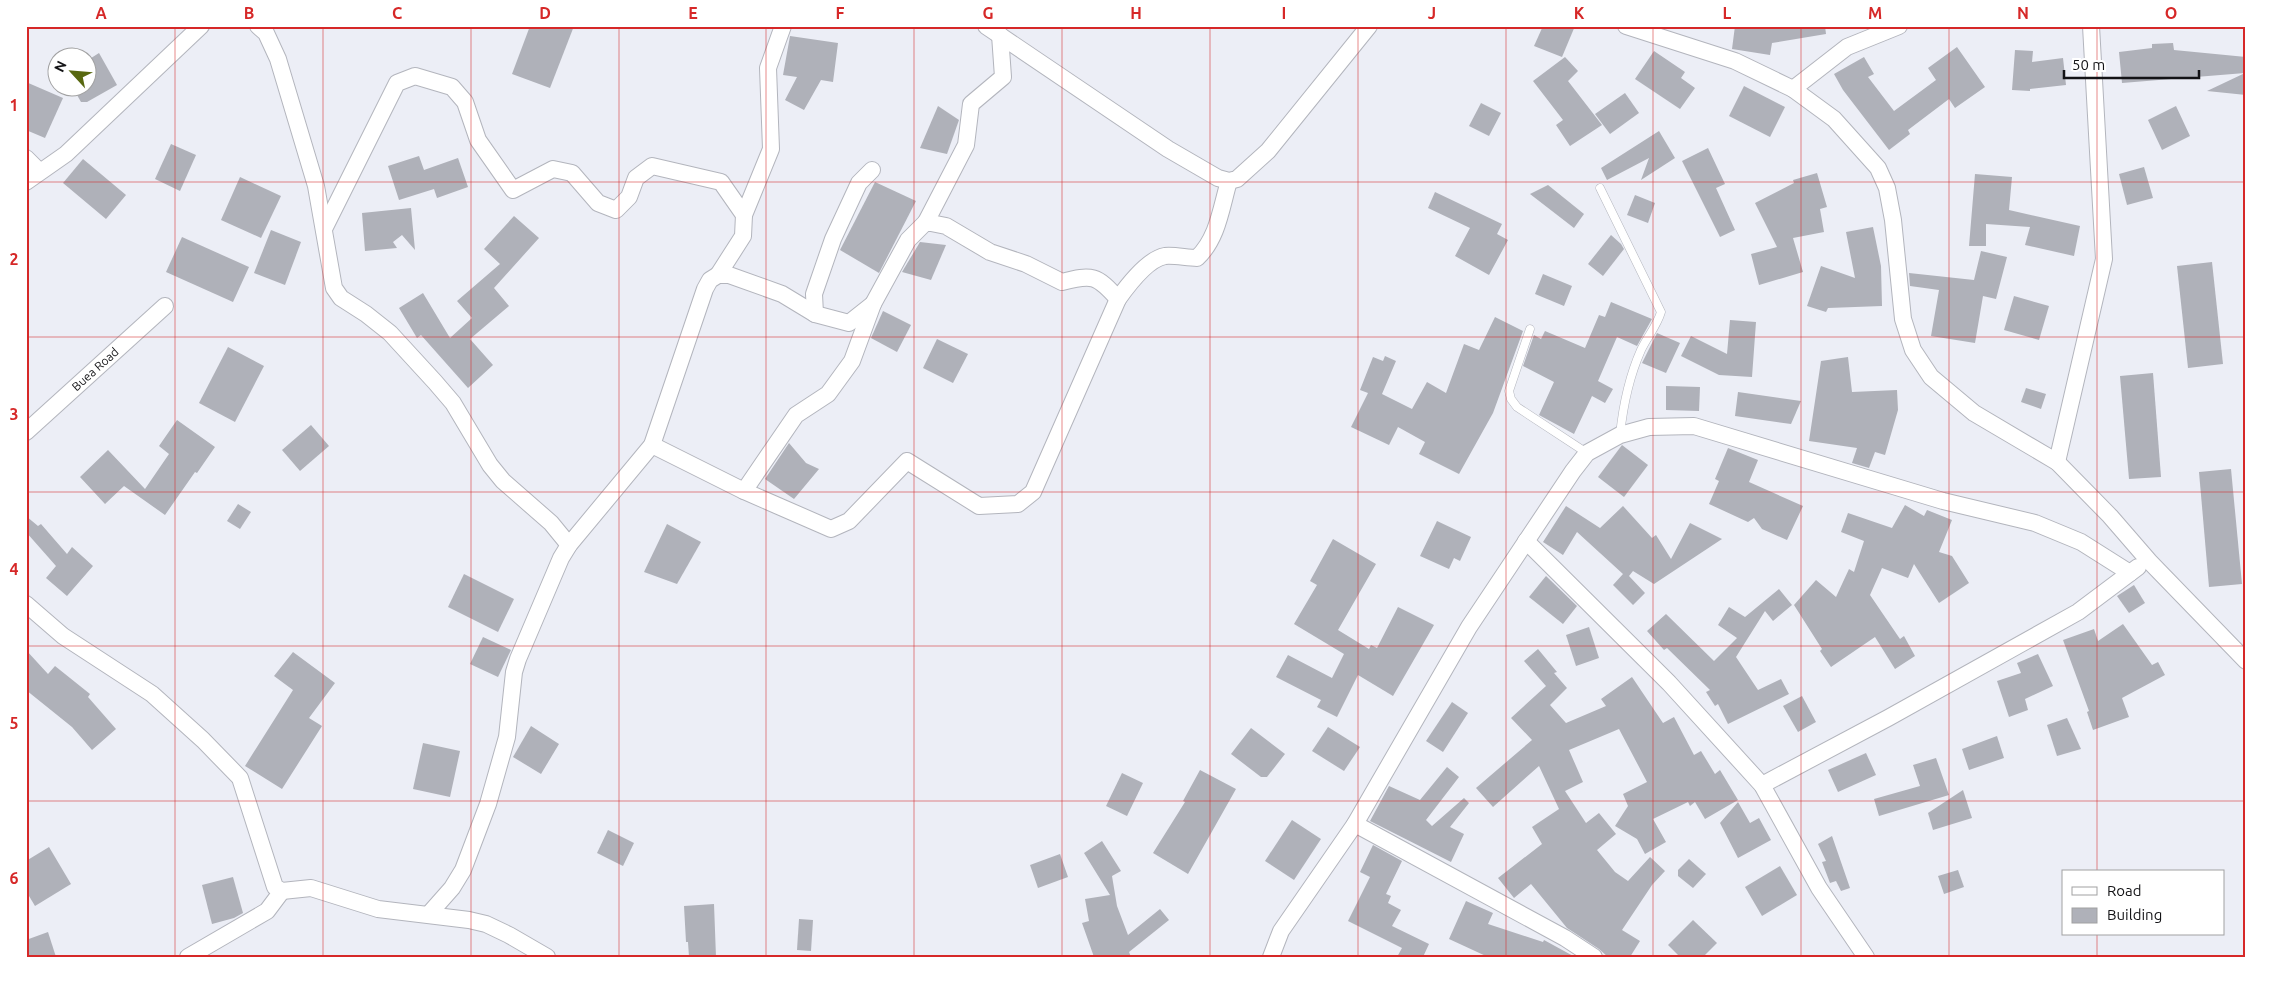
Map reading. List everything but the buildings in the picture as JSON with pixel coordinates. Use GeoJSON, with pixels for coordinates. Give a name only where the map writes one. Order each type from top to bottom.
{"type":"FeatureCollection","features":[{"type":"Feature","properties":{"kind":"street"},"geometry":{"type":"LineString","coordinates":[[26,182],[66,154],[201,26]]}},
{"type":"Feature","properties":{"kind":"street"},"geometry":{"type":"LineString","coordinates":[[258,26],[266,33],[278,59],[316,186],[334,288],[341,298],[366,314],[390,334],[435,382],[452,403],[490,465],[503,481],[551,523],[569,545]]}},
{"type":"Feature","properties":{"kind":"street"},"geometry":{"type":"LineString","coordinates":[[429,914],[452,888],[463,870],[488,804],[507,737],[514,672],[561,558],[569,545],[652,445],[705,289],[710,280],[718,275],[743,236],[744,215],[771,149],[768,68],[783,26]]}},
{"type":"Feature","properties":{"kind":"street"},"geometry":{"type":"LineString","coordinates":[[986,26],[1168,149],[1218,178],[1229,181],[1237,179],[1268,151],[1304,109],[1369,26]]}},
{"type":"Feature","properties":{"kind":"street"},"geometry":{"type":"LineString","coordinates":[[1626,26],[1735,62],[1793,89],[1834,119],[1878,168],[1887,188],[1903,319],[1913,350],[1926,370],[1974,413],[2057,462],[2246,661]]}},
{"type":"Feature","properties":{"kind":"street"},"geometry":{"type":"LineString","coordinates":[[1793,89],[1846,47],[1899,26]]}},
{"type":"Feature","properties":{"kind":"street"},"geometry":{"type":"LineString","coordinates":[[2057,462],[2104,259],[2091,26]]}},
{"type":"Feature","properties":{"kind":"street"},"geometry":{"type":"LineString","coordinates":[[744,491],[796,415],[828,394],[852,361],[873,304],[908,240],[926,222],[966,145],[972,104],[1003,77],[1000,35]]}},
{"type":"Feature","properties":{"kind":"street"},"geometry":{"type":"LineString","coordinates":[[324,229],[396,83],[415,76],[452,88],[465,102],[478,140],[513,190],[552,169],[572,173],[598,203],[616,210],[629,197],[636,178],[652,166],[721,182],[744,215]]}},
{"type":"Feature","properties":{"kind":"street"},"geometry":{"type":"LineString","coordinates":[[26,158],[39,172]]}},
{"type":"Feature","properties":{"kind":"street"},"geometry":{"type":"LineString","coordinates":[[816,314],[814,294],[833,239],[859,183],[872,170]]}},
{"type":"Feature","properties":{"kind":"street"},"geometry":{"type":"LineString","coordinates":[[652,445],[744,491],[832,529],[849,521],[908,461],[978,506],[1018,504],[1034,492],[1118,299],[1130,282],[1157,258],[1167,256],[1197,258],[1207,249],[1213,237],[1229,181]]}},
{"type":"Feature","properties":{"kind":"street"},"geometry":{"type":"LineString","coordinates":[[926,222],[946,226],[990,252],[1026,264],[1062,282],[1085,276],[1095,279],[1104,284],[1118,299]]}},
{"type":"Feature","properties":{"kind":"street"},"geometry":{"type":"LineString","coordinates":[[718,275],[729,275],[782,294],[816,314],[849,323],[873,304]]}},
{"type":"Feature","properties":{"kind":"street","name":"Buea Road"},"geometry":{"type":"LineString","coordinates":[[26,432],[165,306]]}},
{"type":"Feature","properties":{"kind":"street"},"geometry":{"type":"LineString","coordinates":[[1270,957],[1281,931],[1355,824],[1469,627],[1573,470],[1587,454],[1620,435],[1649,427],[1694,426],[1943,502],[2035,524],[2081,542],[2130,573]]}},
{"type":"Feature","properties":{"kind":"street"},"geometry":{"type":"LineString","coordinates":[[1526,541],[1669,683],[1762,785],[1819,888],[1866,957]]}},
{"type":"Feature","properties":{"kind":"street"},"geometry":{"type":"LineString","coordinates":[[1762,785],[1897,713],[2078,612],[2149,561]]}},
{"type":"Feature","properties":{"kind":"street"},"geometry":{"type":"LineString","coordinates":[[26,604],[63,636],[152,694],[203,740],[240,778],[275,887],[282,891],[311,888],[378,909],[429,914],[486,924],[547,957]]}},
{"type":"Feature","properties":{"kind":"street"},"geometry":{"type":"LineString","coordinates":[[1355,824],[1565,938],[1594,957]]}},
{"type":"Feature","properties":{"kind":"street"},"geometry":{"type":"LineString","coordinates":[[188,957],[267,911],[282,891]]}},
{"type":"Feature","properties":{"kind":"lane"},"geometry":{"type":"LineString","coordinates":[[1600,188],[1661,312],[1658,323],[1642,349],[1636,365],[1623,407],[1620,435]]}},
{"type":"Feature","properties":{"kind":"lane"},"geometry":{"type":"LineString","coordinates":[[1530,330],[1509,390],[1511,400],[1517,407],[1587,454]]}}]}
